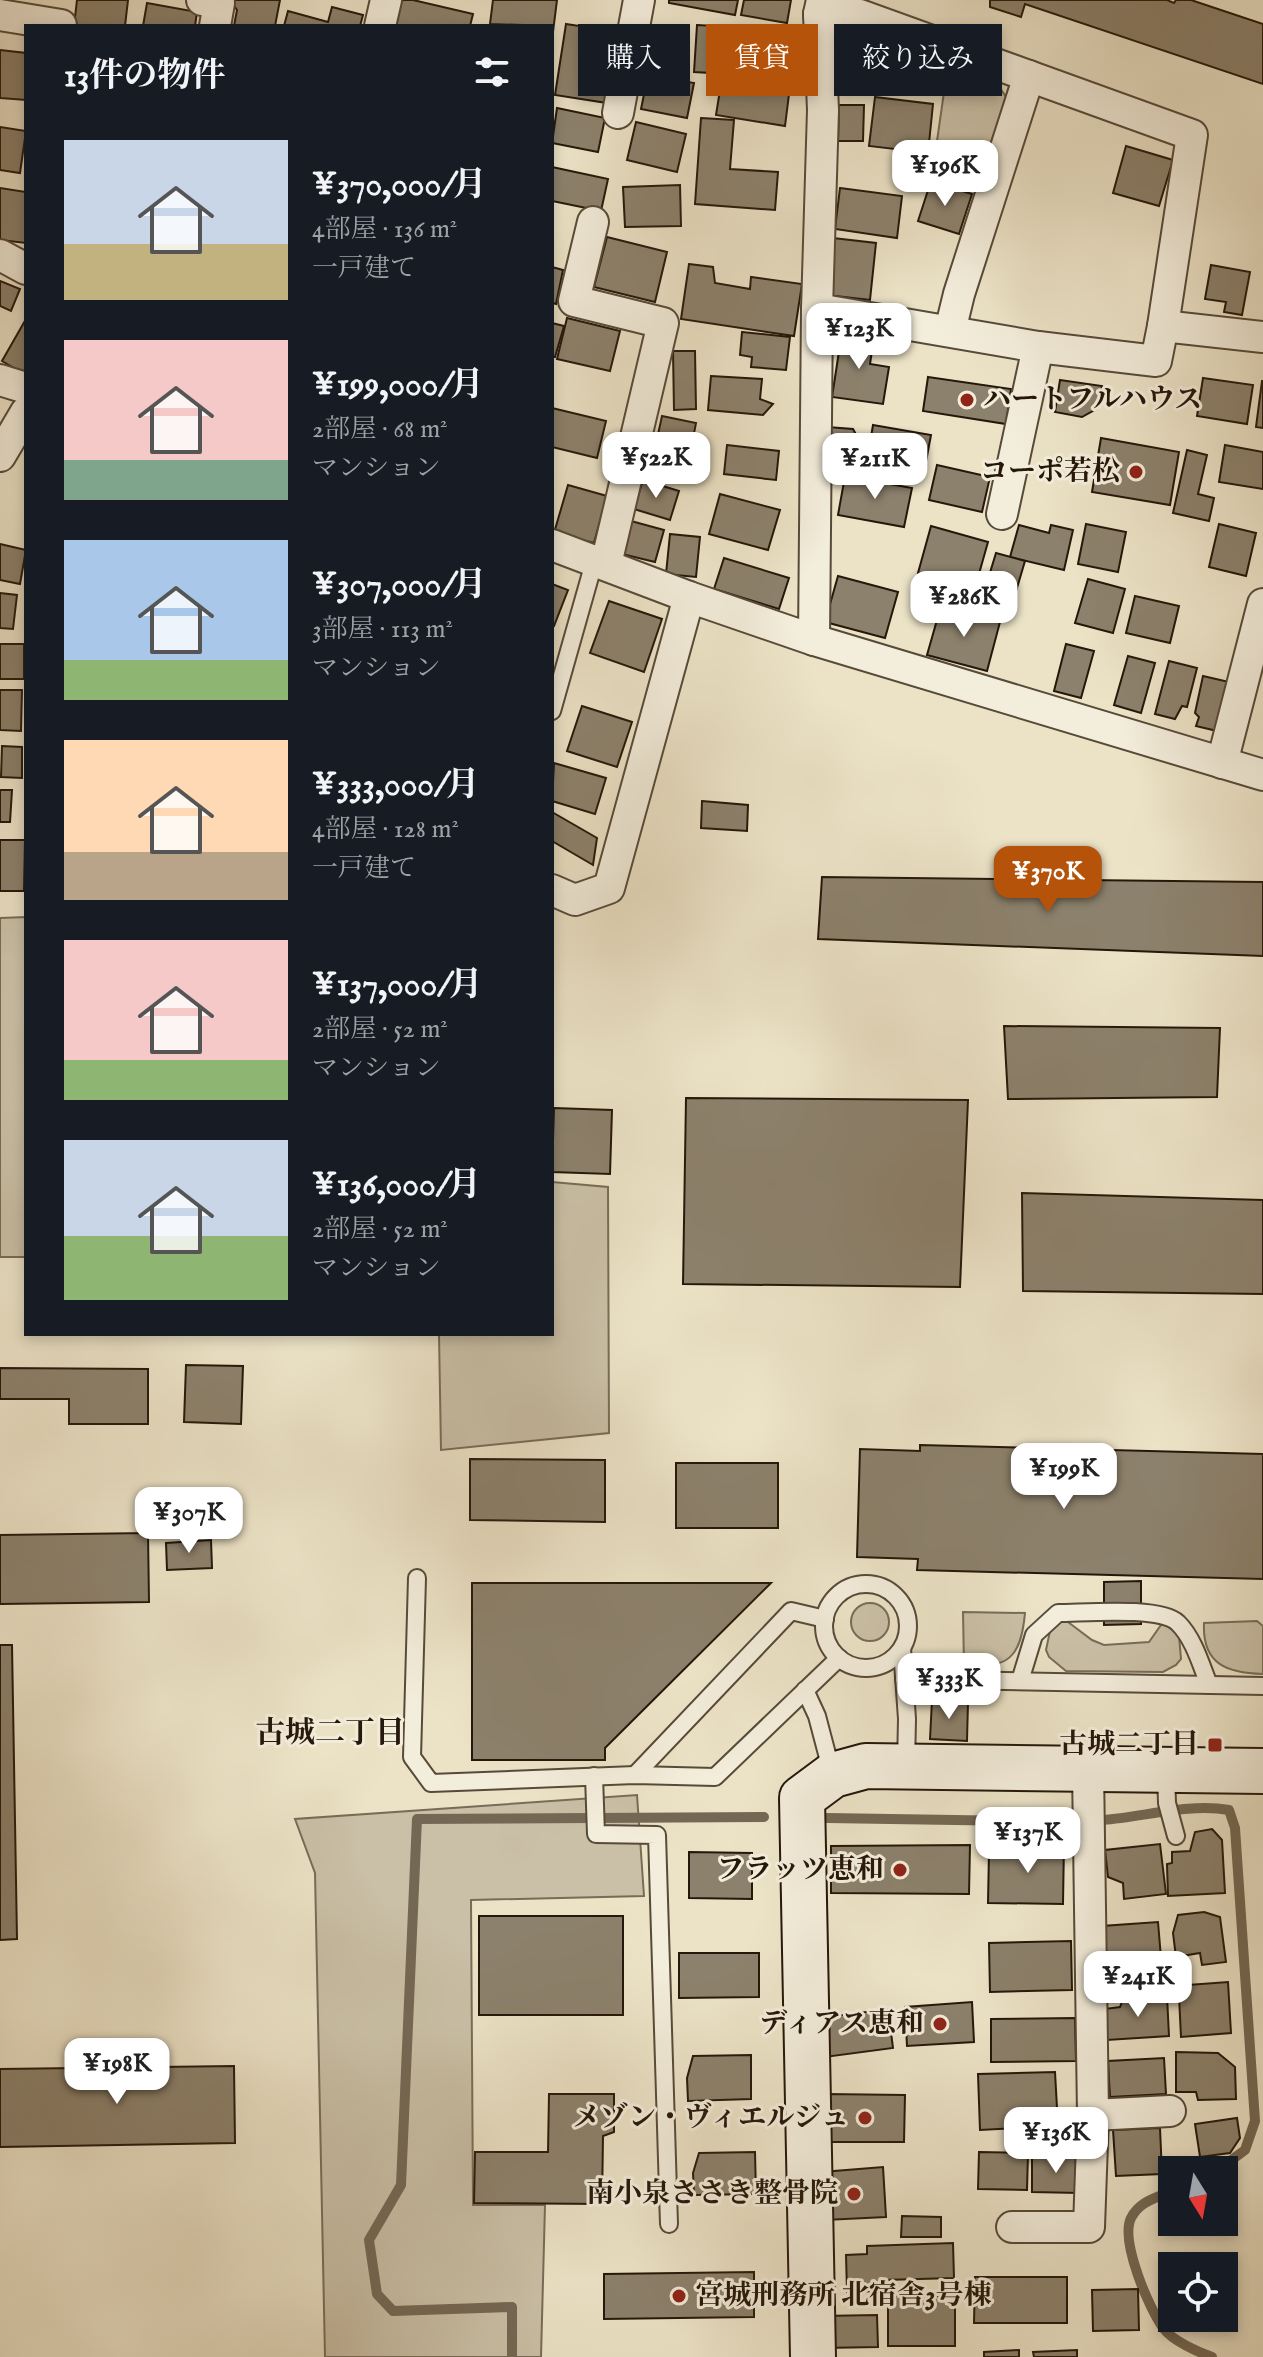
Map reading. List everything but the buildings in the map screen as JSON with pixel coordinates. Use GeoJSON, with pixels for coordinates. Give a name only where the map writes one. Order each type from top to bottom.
{"type":"FeatureCollection","features":[{"type":"Feature","properties":{"kind":"street"},"geometry":{"type":"LineString","coordinates":[[202,0],[219,3],[215,24]]}},
{"type":"Feature","properties":{"kind":"street"},"geometry":{"type":"LineString","coordinates":[[380,24],[386,0]]}},
{"type":"Feature","properties":{"kind":"street"},"geometry":{"type":"LineString","coordinates":[[618,113],[639,0]]}},
{"type":"Feature","properties":{"kind":"street"},"geometry":{"type":"LineString","coordinates":[[814,640],[817,309],[823,110],[820,7],[860,15],[1192,135],[1156,361],[1038,347],[817,309]]}},
{"type":"Feature","properties":{"kind":"street"},"geometry":{"type":"LineString","coordinates":[[0,15],[62,17]]}},
{"type":"Feature","properties":{"kind":"street"},"geometry":{"type":"LineString","coordinates":[[950,331],[1029,76]]}},
{"type":"Feature","properties":{"kind":"street"},"geometry":{"type":"LineString","coordinates":[[593,222],[574,301],[663,323],[600,562]]}},
{"type":"Feature","properties":{"kind":"street"},"geometry":{"type":"LineString","coordinates":[[0,255],[24,268]]}},
{"type":"Feature","properties":{"kind":"street"},"geometry":{"type":"LineString","coordinates":[[1163,326],[1263,337]]}},
{"type":"Feature","properties":{"kind":"street"},"geometry":{"type":"LineString","coordinates":[[1002,514],[1038,347]]}},
{"type":"Feature","properties":{"kind":"street"},"geometry":{"type":"LineString","coordinates":[[0,380],[24,387]]}},
{"type":"Feature","properties":{"kind":"street"},"geometry":{"type":"LineString","coordinates":[[0,456],[24,415]]}},
{"type":"Feature","properties":{"kind":"street"},"geometry":{"type":"LineString","coordinates":[[554,546],[814,640],[1263,775]]}},
{"type":"Feature","properties":{"kind":"street"},"geometry":{"type":"LineString","coordinates":[[554,891],[575,900],[609,888],[689,597]]}},
{"type":"Feature","properties":{"kind":"street"},"geometry":{"type":"LineString","coordinates":[[1222,763],[1263,604]]}},
{"type":"Feature","properties":{"kind":"street"},"geometry":{"type":"LineString","coordinates":[[813,2357],[802,1798],[833,1775],[866,1766],[1088,1769],[1167,1786],[1263,1771]]}},
{"type":"Feature","properties":{"kind":"street"},"geometry":{"type":"LineString","coordinates":[[1012,2227],[1089,2227],[1093,2115],[1088,1769]]}},
{"type":"Feature","properties":{"kind":"street"},"geometry":{"type":"LineString","coordinates":[[1093,2115],[1170,2111]]}},
{"type":"Feature","properties":{"kind":"lane"},"geometry":{"type":"LineString","coordinates":[[554,705],[600,562]]}},
{"type":"Feature","properties":{"kind":"lane"},"geometry":{"type":"LineString","coordinates":[[417,1578],[412,1757],[431,1783],[635,1775],[715,1777],[839,1658]]}},
{"type":"Feature","properties":{"kind":"lane"},"geometry":{"type":"LineString","coordinates":[[902,1648],[892,1659],[879,1665],[865,1668],[851,1665],[839,1658],[825,1634],[829,1606],[850,1587],[863,1584],[889,1590],[905,1610],[908,1623],[902,1648],[906,1767]]}},
{"type":"Feature","properties":{"kind":"lane"},"geometry":{"type":"LineString","coordinates":[[635,1775],[791,1611],[825,1619]]}},
{"type":"Feature","properties":{"kind":"lane"},"geometry":{"type":"LineString","coordinates":[[1020,1681],[1034,1635],[1058,1613],[1148,1612],[1177,1621],[1195,1648],[1209,1685]]}},
{"type":"Feature","properties":{"kind":"lane"},"geometry":{"type":"LineString","coordinates":[[904,1679],[1263,1686]]}},
{"type":"Feature","properties":{"kind":"lane"},"geometry":{"type":"LineString","coordinates":[[805,1690],[817,1716],[833,1775]]}},
{"type":"Feature","properties":{"kind":"lane"},"geometry":{"type":"LineString","coordinates":[[594,1776],[596,1834],[657,1835],[669,2224]]}},
{"type":"Feature","properties":{"kind":"lane"},"geometry":{"type":"LineString","coordinates":[[1167,1786],[1175,1831]]}},
{"type":"Feature","properties":{"kind":"shaded area"},"geometry":{"type":"Polygon","coordinates":[[[1002,91],[1009,101],[988,177],[933,169],[943,96],[1002,96],[1002,91]]]}},
{"type":"Feature","properties":{"kind":"shaded area"},"geometry":{"type":"Polygon","coordinates":[[[24,917],[24,1257],[0,1257],[0,918],[24,917]]]}},
{"type":"Feature","properties":{"kind":"shaded area"},"geometry":{"type":"Polygon","coordinates":[[[554,1182],[608,1187],[609,1433],[441,1450],[439,1336],[554,1336],[554,1182]]]}},
{"type":"Feature","properties":{"kind":"shaded area"},"geometry":{"type":"Polygon","coordinates":[[[870,1603],[883,1609],[889,1622],[883,1635],[870,1641],[857,1635],[851,1622],[857,1609],[870,1603]]]}},
{"type":"Feature","properties":{"kind":"shaded area"},"geometry":{"type":"Polygon","coordinates":[[[963,1612],[1025,1613],[1016,1650],[1002,1662],[964,1666],[963,1612]]]}},
{"type":"Feature","properties":{"kind":"shaded area"},"geometry":{"type":"Polygon","coordinates":[[[1064,1619],[1104,1645],[1149,1642],[1161,1625],[1166,1624],[1179,1636],[1181,1659],[1163,1672],[1066,1671],[1049,1657],[1046,1650],[1050,1631],[1064,1619]]]}},
{"type":"Feature","properties":{"kind":"shaded area"},"geometry":{"type":"Polygon","coordinates":[[[1257,1621],[1263,1626],[1263,1674],[1228,1668],[1220,1664],[1207,1649],[1204,1623],[1257,1621]]]}},
{"type":"Feature","properties":{"kind":"shaded area"},"geometry":{"type":"Polygon","coordinates":[[[637,1795],[644,1896],[471,1900],[473,2205],[545,2205],[541,2357],[325,2357],[315,1873],[295,1819],[637,1795]]]}},
{"type":"Feature","properties":{"kind":"waterway"},"geometry":{"type":"LineString","coordinates":[[1103,1820],[1182,1809],[1229,1810],[1235,1828],[1255,2121],[1245,2150],[1237,2156]]}},
{"type":"Feature","properties":{"kind":"waterway"},"geometry":{"type":"LineString","coordinates":[[512,2357],[512,2307],[393,2311],[377,2294],[369,2240],[401,2185],[417,1819],[764,1817]]}},
{"type":"Feature","properties":{"kind":"waterway"},"geometry":{"type":"LineString","coordinates":[[827,1818],[1077,1822]]}},
{"type":"Feature","properties":{"kind":"waterway"},"geometry":{"type":"LineString","coordinates":[[1158,2196],[1135,2212],[1129,2229],[1129,2242],[1144,2291],[1168,2333],[1179,2342],[1212,2357]]}},
{"type":"Feature","properties":{"kind":"place","name":"ハートフルハウス"},"geometry":{"type":"Point","coordinates":[967,400]}},
{"type":"Feature","properties":{"kind":"place","name":"コーポ若松"},"geometry":{"type":"Point","coordinates":[1136,472]}},
{"type":"Feature","properties":{"kind":"place","name":"古城二丁目"},"geometry":{"type":"Point","coordinates":[1215,1745]}},
{"type":"Feature","properties":{"kind":"place","name":"フラッツ恵和"},"geometry":{"type":"Point","coordinates":[900,1870]}},
{"type":"Feature","properties":{"kind":"place","name":"ディアス恵和"},"geometry":{"type":"Point","coordinates":[940,2024]}},
{"type":"Feature","properties":{"kind":"place","name":"メゾン・ヴィエルジュ"},"geometry":{"type":"Point","coordinates":[865,2118]}},
{"type":"Feature","properties":{"kind":"place","name":"南小泉ささき整骨院"},"geometry":{"type":"Point","coordinates":[854,2194]}},
{"type":"Feature","properties":{"kind":"place","name":"宮城刑務所 北宿舎3号棟"},"geometry":{"type":"Point","coordinates":[679,2296]}},
{"type":"Feature","properties":{"kind":"district","name":"古城二丁目"},"geometry":{"type":"Point","coordinates":[330,1734]}}]}
